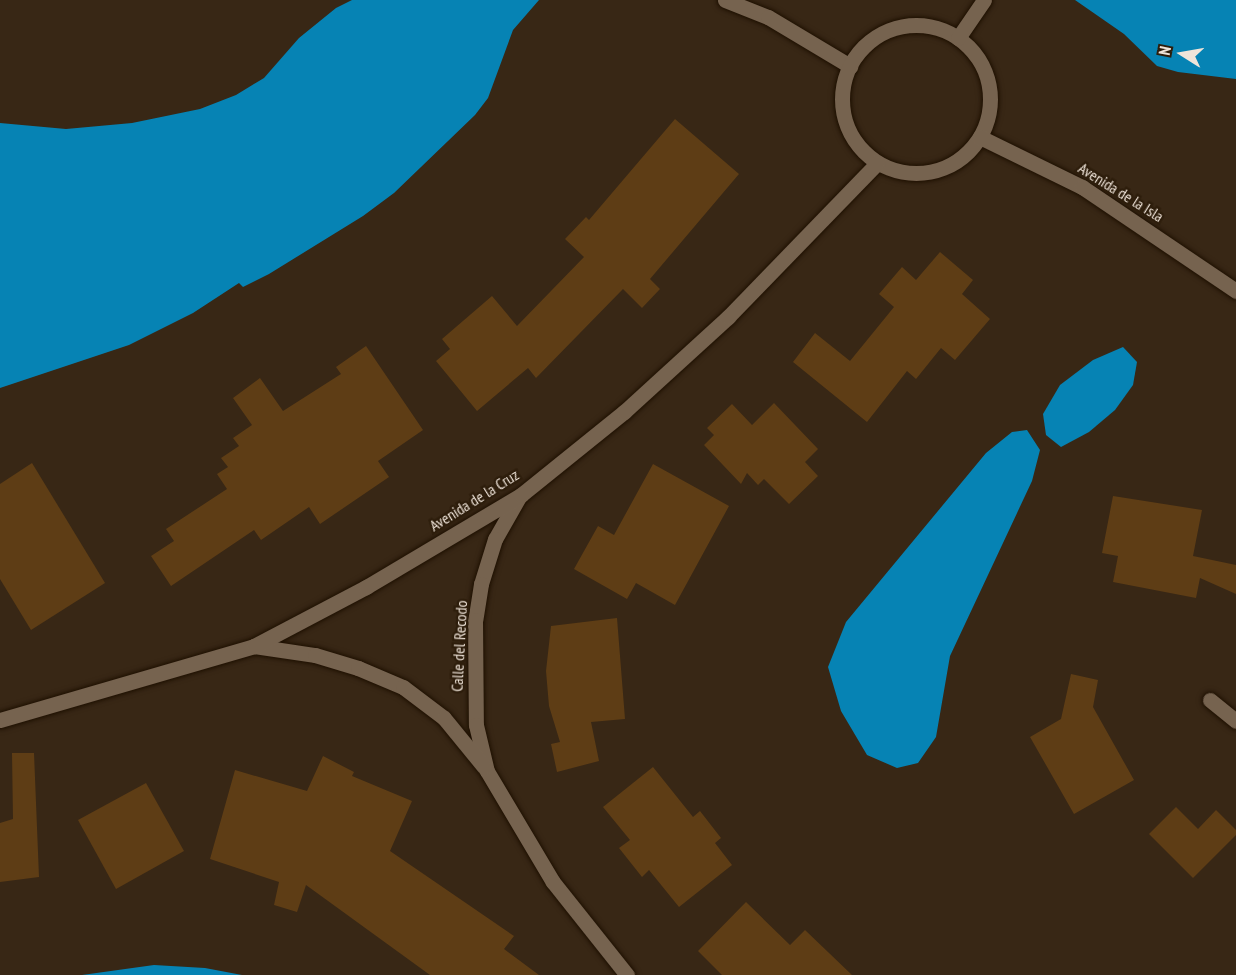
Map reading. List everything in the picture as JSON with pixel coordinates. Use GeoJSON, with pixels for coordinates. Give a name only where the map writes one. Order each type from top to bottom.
{"type":"FeatureCollection","features":[{"type":"Feature","properties":{"kind":"street"},"geometry":{"type":"LineString","coordinates":[[725,0],[768,18],[849,66]]}},
{"type":"Feature","properties":{"kind":"street"},"geometry":{"type":"LineString","coordinates":[[958,38],[984,0]]}},
{"type":"Feature","properties":{"kind":"street"},"geometry":{"type":"LineString","coordinates":[[919,24],[939,28],[958,38],[975,53],[988,83],[989,116],[980,137],[968,153],[934,172],[895,171],[877,163],[860,149],[848,131],[842,109],[843,87],[849,66],[861,48],[897,27],[919,24]]}},
{"type":"Feature","properties":{"kind":"street","name":"Avenida de la Isla"},"geometry":{"type":"LineString","coordinates":[[980,137],[1083,187],[1236,291]]}},
{"type":"Feature","properties":{"kind":"street","name":"Avenida de la Cruz"},"geometry":{"type":"LineString","coordinates":[[0,720],[254,646],[366,587],[521,495],[624,412],[728,318],[877,163]]}},
{"type":"Feature","properties":{"kind":"street","name":"Calle del Recodo"},"geometry":{"type":"LineString","coordinates":[[487,771],[476,725],[475,620],[495,539],[521,495]]}},
{"type":"Feature","properties":{"kind":"street","name":"Calle del Recodo"},"geometry":{"type":"LineString","coordinates":[[254,646],[315,655],[403,687],[444,718],[487,771],[553,882],[627,975]]}},
{"type":"Feature","properties":{"kind":"street"},"geometry":{"type":"LineString","coordinates":[[1210,700],[1236,721]]}},
{"type":"Feature","properties":{"kind":"water"},"geometry":{"type":"Polygon","coordinates":[[[352,0],[539,0],[513,30],[488,98],[475,115],[394,193],[363,216],[269,274],[243,287],[239,283],[193,313],[129,345],[0,388],[0,123],[66,129],[132,123],[200,109],[236,95],[264,78],[299,38],[336,8],[352,0]]]}},
{"type":"Feature","properties":{"kind":"water"},"geometry":{"type":"Polygon","coordinates":[[[1075,0],[1236,0],[1236,79],[1178,72],[1157,66],[1124,34],[1075,0]]]}},
{"type":"Feature","properties":{"kind":"water"},"geometry":{"type":"Polygon","coordinates":[[[1123,347],[1137,362],[1133,385],[1115,410],[1089,432],[1061,447],[1046,435],[1043,414],[1060,385],[1093,360],[1123,347]]]}},
{"type":"Feature","properties":{"kind":"water"},"geometry":{"type":"Polygon","coordinates":[[[1027,430],[1040,450],[1032,481],[950,656],[936,737],[918,763],[897,768],[867,755],[841,711],[828,667],[846,622],[986,453],[1012,432],[1027,430]]]}},
{"type":"Feature","properties":{"kind":"water"},"geometry":{"type":"Polygon","coordinates":[[[154,965],[205,968],[242,975],[82,975],[154,965]]]}},
{"type":"Feature","properties":{"kind":"building"},"geometry":{"type":"Polygon","coordinates":[[[675,119],[739,174],[650,279],[660,289],[642,308],[623,289],[536,378],[528,368],[477,411],[436,361],[450,349],[442,339],[492,296],[517,326],[584,257],[565,239],[586,217],[589,220],[675,119]]]}},
{"type":"Feature","properties":{"kind":"building"},"geometry":{"type":"Polygon","coordinates":[[[940,252],[973,280],[962,294],[990,319],[955,360],[941,348],[916,379],[907,371],[867,422],[793,362],[815,333],[850,361],[894,307],[879,294],[902,267],[916,280],[940,252]]]}},
{"type":"Feature","properties":{"kind":"building"},"geometry":{"type":"Polygon","coordinates":[[[366,346],[423,430],[378,461],[389,477],[320,524],[309,507],[261,540],[254,530],[171,586],[151,556],[174,541],[166,529],[227,489],[217,474],[228,467],[221,458],[239,446],[233,438],[252,425],[233,398],[260,378],[283,411],[341,374],[336,367],[366,346]]]}},
{"type":"Feature","properties":{"kind":"building"},"geometry":{"type":"Polygon","coordinates":[[[774,403],[818,449],[805,462],[818,476],[789,504],[764,479],[758,485],[747,473],[741,484],[704,445],[714,435],[707,428],[732,404],[752,425],[774,403]]]}},
{"type":"Feature","properties":{"kind":"building"},"geometry":{"type":"Polygon","coordinates":[[[32,463],[105,583],[31,630],[0,579],[0,484],[32,463]]]}},
{"type":"Feature","properties":{"kind":"building"},"geometry":{"type":"Polygon","coordinates":[[[653,464],[729,506],[675,605],[636,583],[627,599],[574,569],[598,526],[614,535],[653,464]]]}},
{"type":"Feature","properties":{"kind":"building"},"geometry":{"type":"Polygon","coordinates":[[[1113,496],[1202,510],[1193,556],[1236,565],[1236,594],[1200,578],[1196,598],[1113,582],[1118,556],[1102,553],[1113,496]]]}},
{"type":"Feature","properties":{"kind":"building"},"geometry":{"type":"Polygon","coordinates":[[[617,618],[625,719],[591,722],[599,761],[557,772],[551,744],[560,742],[549,706],[546,671],[551,626],[617,618]]]}},
{"type":"Feature","properties":{"kind":"building"},"geometry":{"type":"Polygon","coordinates":[[[1071,674],[1098,680],[1093,707],[1134,780],[1074,814],[1030,737],[1061,719],[1071,674]]]}},
{"type":"Feature","properties":{"kind":"building"},"geometry":{"type":"Polygon","coordinates":[[[12,753],[34,753],[39,877],[0,882],[0,823],[13,819],[12,753]]]}},
{"type":"Feature","properties":{"kind":"building"},"geometry":{"type":"Polygon","coordinates":[[[323,756],[354,772],[352,776],[412,801],[390,851],[514,936],[504,949],[539,975],[430,975],[306,885],[297,912],[274,905],[279,882],[210,859],[235,770],[307,791],[323,756]]]}},
{"type":"Feature","properties":{"kind":"building"},"geometry":{"type":"Polygon","coordinates":[[[653,767],[693,817],[700,811],[721,838],[715,843],[732,865],[679,907],[649,870],[642,877],[619,848],[630,840],[603,807],[653,767]]]}},
{"type":"Feature","properties":{"kind":"building"},"geometry":{"type":"Polygon","coordinates":[[[146,783],[184,851],[116,889],[78,820],[146,783]]]}},
{"type":"Feature","properties":{"kind":"building"},"geometry":{"type":"Polygon","coordinates":[[[1176,807],[1198,829],[1216,810],[1236,830],[1236,835],[1193,878],[1149,834],[1176,807]]]}},
{"type":"Feature","properties":{"kind":"building"},"geometry":{"type":"Polygon","coordinates":[[[746,902],[790,945],[805,930],[852,975],[722,975],[698,951],[746,902]]]}}]}
